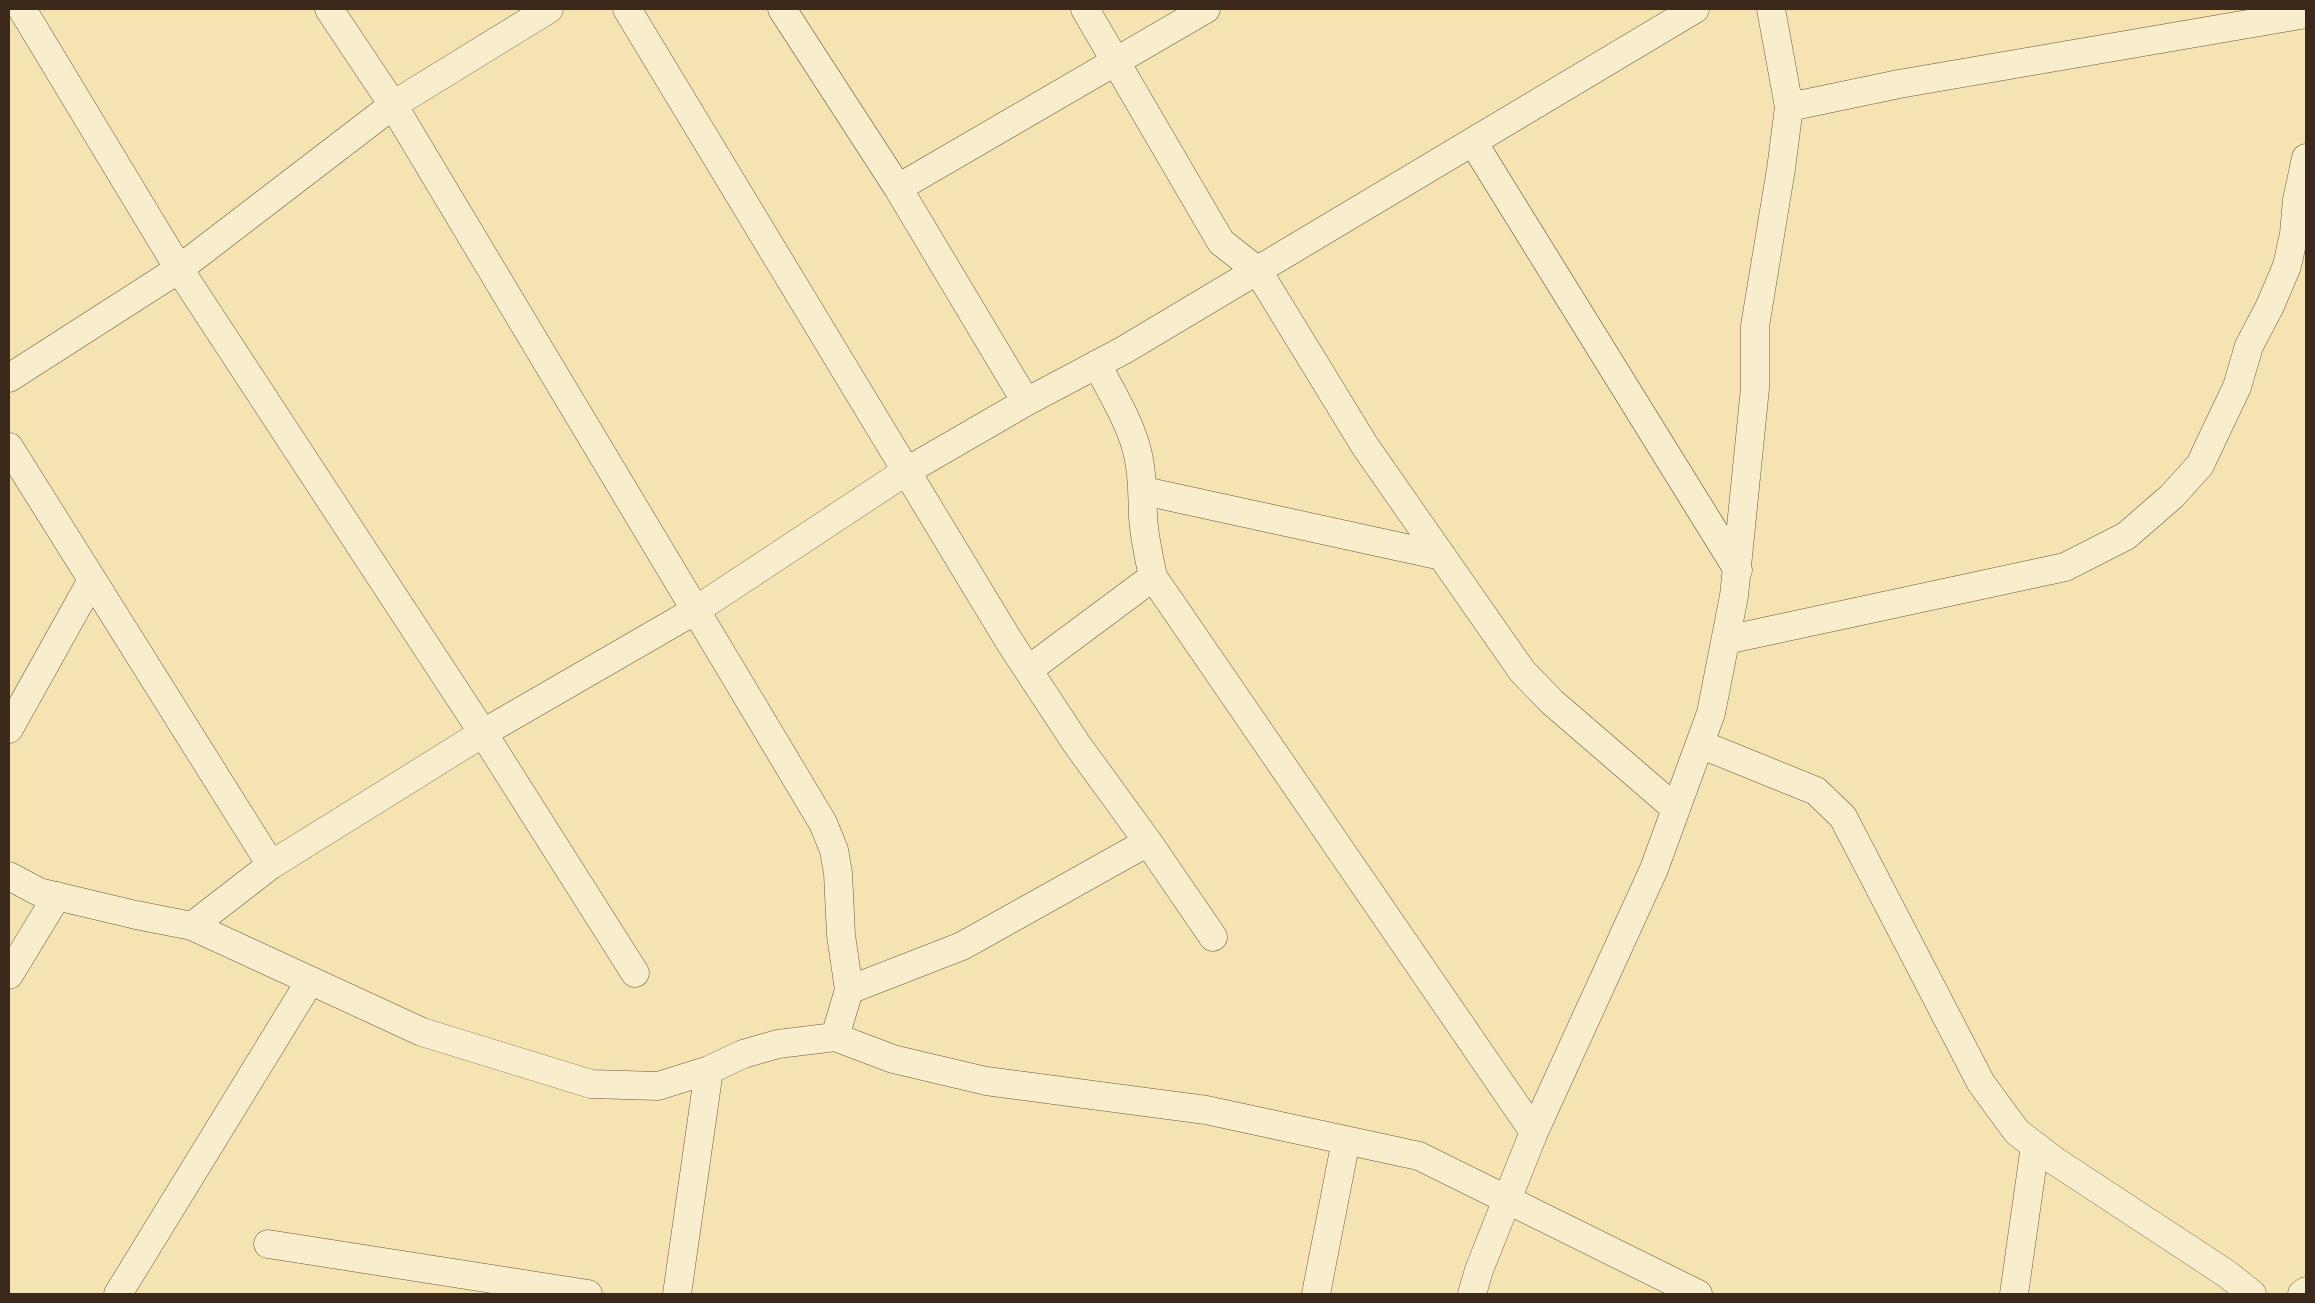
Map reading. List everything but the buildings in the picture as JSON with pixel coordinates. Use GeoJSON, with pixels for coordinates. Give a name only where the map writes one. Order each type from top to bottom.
{"type":"FeatureCollection","features":[{"type":"Feature","properties":{"kind":"street"},"geometry":{"type":"LineString","coordinates":[[22,9],[179,269],[483,733],[635,973]]}},
{"type":"Feature","properties":{"kind":"street"},"geometry":{"type":"LineString","coordinates":[[329,9],[393,105],[823,823],[834,850],[838,873],[841,934],[848,990],[835,1037]]}},
{"type":"Feature","properties":{"kind":"street"},"geometry":{"type":"LineString","coordinates":[[9,378],[179,269],[393,105],[549,9]]}},
{"type":"Feature","properties":{"kind":"street"},"geometry":{"type":"LineString","coordinates":[[626,9],[905,472],[1028,670],[1076,743],[1148,842],[1213,937]]}},
{"type":"Feature","properties":{"kind":"street"},"geometry":{"type":"LineString","coordinates":[[782,9],[898,188],[1026,402]]}},
{"type":"Feature","properties":{"kind":"street"},"geometry":{"type":"LineString","coordinates":[[1084,9],[1221,242],[1258,271],[1366,446],[1522,671],[1552,702],[1676,809]]}},
{"type":"Feature","properties":{"kind":"street"},"geometry":{"type":"LineString","coordinates":[[898,188],[1206,9]]}},
{"type":"Feature","properties":{"kind":"street"},"geometry":{"type":"LineString","coordinates":[[192,926],[271,865],[483,733],[696,610],[905,472],[1258,271],[1695,9]]}},
{"type":"Feature","properties":{"kind":"street"},"geometry":{"type":"LineString","coordinates":[[1472,1294],[1479,1270],[1534,1132],[1654,869],[1711,713],[1738,570],[1755,388],[1755,326],[1782,169],[1789,107],[1771,9]]}},
{"type":"Feature","properties":{"kind":"street"},"geometry":{"type":"LineString","coordinates":[[1789,107],[1899,84],[2306,14]]}},
{"type":"Feature","properties":{"kind":"street"},"geometry":{"type":"LineString","coordinates":[[1473,142],[1738,570]]}},
{"type":"Feature","properties":{"kind":"street"},"geometry":{"type":"LineString","coordinates":[[1726,640],[2065,567],[2126,536],[2172,496],[2200,464],[2237,387],[2249,346],[2300,241],[2297,200],[2306,158]]}},
{"type":"Feature","properties":{"kind":"street"},"geometry":{"type":"LineString","coordinates":[[1097,364],[1130,429],[1138,454],[1144,491],[1145,541],[1153,577],[1534,1132]]}},
{"type":"Feature","properties":{"kind":"street"},"geometry":{"type":"LineString","coordinates":[[9,446],[271,865]]}},
{"type":"Feature","properties":{"kind":"street"},"geometry":{"type":"LineString","coordinates":[[1144,491],[1442,556]]}},
{"type":"Feature","properties":{"kind":"street"},"geometry":{"type":"LineString","coordinates":[[1028,670],[1153,577]]}},
{"type":"Feature","properties":{"kind":"street"},"geometry":{"type":"LineString","coordinates":[[9,729],[92,580]]}},
{"type":"Feature","properties":{"kind":"street"},"geometry":{"type":"LineString","coordinates":[[1700,744],[1816,791],[1842,817],[1981,1083],[2016,1132],[2248,1293]]}},
{"type":"Feature","properties":{"kind":"street"},"geometry":{"type":"LineString","coordinates":[[848,990],[962,946],[1148,842]]}},
{"type":"Feature","properties":{"kind":"street"},"geometry":{"type":"LineString","coordinates":[[9,876],[39,892],[192,926],[422,1032],[591,1084],[658,1086],[709,1070],[743,1054],[778,1044],[835,1037],[893,1059],[986,1081],[1206,1110],[1419,1156],[1698,1294]]}},
{"type":"Feature","properties":{"kind":"street"},"geometry":{"type":"LineString","coordinates":[[9,975],[57,896]]}},
{"type":"Feature","properties":{"kind":"street"},"geometry":{"type":"LineString","coordinates":[[118,1294],[310,981]]}},
{"type":"Feature","properties":{"kind":"street"},"geometry":{"type":"LineString","coordinates":[[677,1294],[709,1070]]}},
{"type":"Feature","properties":{"kind":"street"},"geometry":{"type":"LineString","coordinates":[[1316,1294],[1346,1140]]}},
{"type":"Feature","properties":{"kind":"street"},"geometry":{"type":"LineString","coordinates":[[2014,1294],[2035,1146]]}},
{"type":"Feature","properties":{"kind":"street"},"geometry":{"type":"LineString","coordinates":[[268,1244],[460,1284],[588,1294]]}},
{"type":"Feature","properties":{"kind":"street"},"geometry":{"type":"LineString","coordinates":[[2302,1294],[2306,1291]]}}]}
